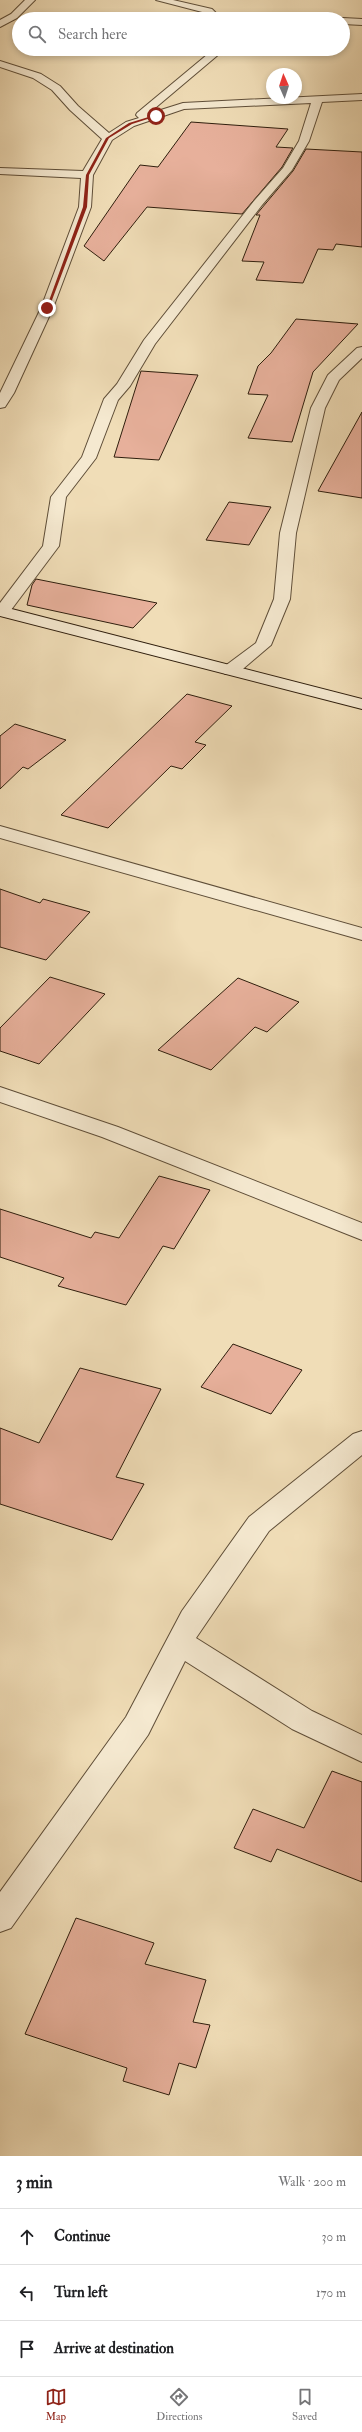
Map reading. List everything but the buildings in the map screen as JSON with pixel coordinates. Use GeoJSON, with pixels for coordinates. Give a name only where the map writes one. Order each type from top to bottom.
{"type":"FeatureCollection","features":[{"type":"Feature","properties":{"kind":"street"},"geometry":{"type":"LineString","coordinates":[[18,12],[30,0]]}},
{"type":"Feature","properties":{"kind":"street"},"geometry":{"type":"LineString","coordinates":[[161,0],[211,12]]}},
{"type":"Feature","properties":{"kind":"street"},"geometry":{"type":"LineString","coordinates":[[0,24],[12,17]]}},
{"type":"Feature","properties":{"kind":"street"},"geometry":{"type":"LineString","coordinates":[[350,21],[362,22]]}},
{"type":"Feature","properties":{"kind":"street"},"geometry":{"type":"LineString","coordinates":[[0,404],[47,308],[85,207],[87,175],[108,138],[130,124],[212,56]]}},
{"type":"Feature","properties":{"kind":"street"},"geometry":{"type":"LineString","coordinates":[[0,64],[37,76],[56,88],[74,108],[108,138]]}},
{"type":"Feature","properties":{"kind":"street"},"geometry":{"type":"LineString","coordinates":[[156,103],[183,106],[318,98],[362,97]]}},
{"type":"Feature","properties":{"kind":"street"},"geometry":{"type":"LineString","coordinates":[[318,98],[311,113],[309,130],[300,150],[275,187],[258,203],[149,344],[123,386],[111,400],[89,458],[60,497],[51,546],[1,611],[362,704]]}},
{"type":"Feature","properties":{"kind":"street"},"geometry":{"type":"LineString","coordinates":[[130,124],[183,106]]}},
{"type":"Feature","properties":{"kind":"street"},"geometry":{"type":"LineString","coordinates":[[0,171],[87,175]]}},
{"type":"Feature","properties":{"kind":"street"},"geometry":{"type":"LineString","coordinates":[[231,670],[263,645],[266,639],[282,599],[288,533],[318,408],[333,378],[362,351]]}},
{"type":"Feature","properties":{"kind":"street"},"geometry":{"type":"LineString","coordinates":[[0,832],[362,934]]}},
{"type":"Feature","properties":{"kind":"street"},"geometry":{"type":"LineString","coordinates":[[0,1094],[110,1132],[362,1232]]}},
{"type":"Feature","properties":{"kind":"street"},"geometry":{"type":"LineString","coordinates":[[0,1918],[137,1726],[192,1619],[259,1524],[362,1441]]}},
{"type":"Feature","properties":{"kind":"street"},"geometry":{"type":"LineString","coordinates":[[179,1642],[302,1720],[362,1749]]}},
{"type":"Feature","properties":{"kind":"route"},"geometry":{"type":"LineString","coordinates":[[47,308],[85,207],[87,175],[108,138],[130,124],[156,116]]}}]}
